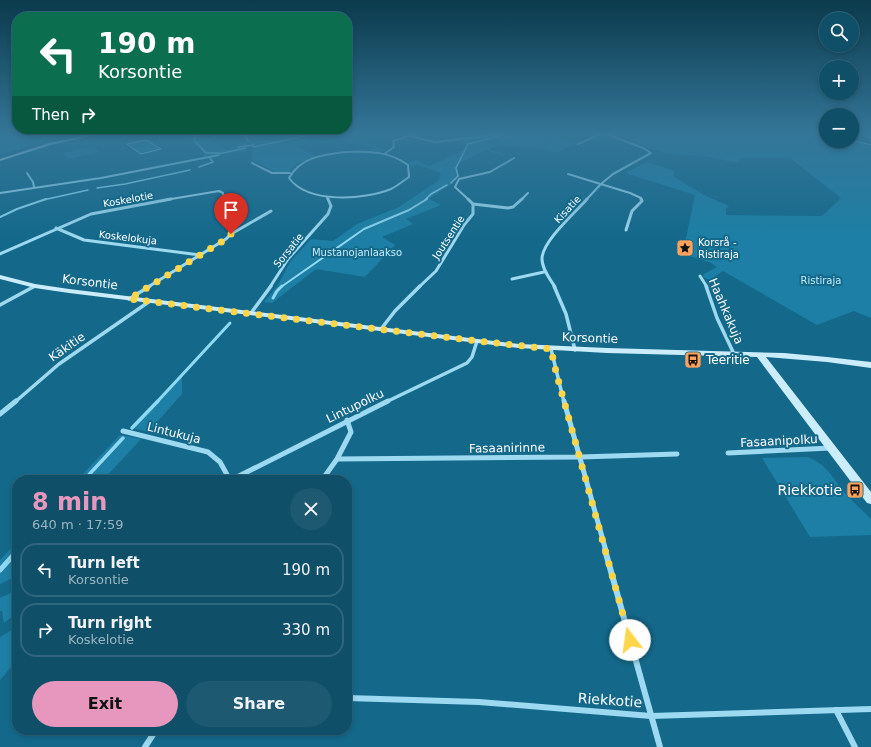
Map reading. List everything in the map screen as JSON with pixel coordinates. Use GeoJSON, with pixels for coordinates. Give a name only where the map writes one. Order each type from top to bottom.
{"type":"FeatureCollection","features":[{"type":"Feature","properties":{"kind":"main road","name":"Korsontie"},"geometry":{"type":"LineString","coordinates":[[0,277],[35,286],[129,299],[551,349],[760,355],[838,360],[871,365]]}},
{"type":"Feature","properties":{"kind":"main road"},"geometry":{"type":"LineString","coordinates":[[760,355],[871,500]]}},
{"type":"Feature","properties":{"kind":"street"},"geometry":{"type":"LineString","coordinates":[[0,193],[34,186],[101,178],[153,168]]}},
{"type":"Feature","properties":{"kind":"street"},"geometry":{"type":"LineString","coordinates":[[262,168],[272,173],[290,173]]}},
{"type":"Feature","properties":{"kind":"street"},"geometry":{"type":"LineString","coordinates":[[295,168],[290,173],[289,178],[296,187],[312,194],[327,196],[374,194],[387,190],[404,182],[409,177],[410,171],[409,168]]}},
{"type":"Feature","properties":{"kind":"street","name":"Joutsentie"},"geometry":{"type":"LineString","coordinates":[[382,329],[395,311],[441,263],[464,225],[473,214],[473,204],[455,187],[456,184],[464,177],[486,174],[497,168]]}},
{"type":"Feature","properties":{"kind":"street","name":"Kisatie"},"geometry":{"type":"LineString","coordinates":[[544,272],[541,259],[543,250],[549,241],[601,184],[613,174],[624,168]]}},
{"type":"Feature","properties":{"kind":"street"},"geometry":{"type":"LineString","coordinates":[[27,173],[34,186]]}},
{"type":"Feature","properties":{"kind":"street"},"geometry":{"type":"LineString","coordinates":[[568,174],[630,193],[641,198],[642,201],[632,212],[626,230]]}},
{"type":"Feature","properties":{"kind":"street","name":"Koskelotie"},"geometry":{"type":"LineString","coordinates":[[0,254],[82,217],[100,212],[219,191],[223,193],[231,234]]}},
{"type":"Feature","properties":{"kind":"street"},"geometry":{"type":"LineString","coordinates":[[473,204],[484,204],[506,209],[511,208],[528,193]]}},
{"type":"Feature","properties":{"kind":"street","name":"Sorsatie"},"geometry":{"type":"LineString","coordinates":[[252,313],[274,283],[288,258],[328,214],[331,206],[327,196]]}},
{"type":"Feature","properties":{"kind":"street"},"geometry":{"type":"LineString","coordinates":[[129,299],[231,234],[271,211]]}},
{"type":"Feature","properties":{"kind":"street","name":"Koskelokuja"},"geometry":{"type":"LineString","coordinates":[[56,228],[84,240],[200,255]]}},
{"type":"Feature","properties":{"kind":"street"},"geometry":{"type":"LineString","coordinates":[[512,279],[544,272],[558,292],[563,304],[575,350]]}},
{"type":"Feature","properties":{"kind":"street","name":"Haahkakuja"},"geometry":{"type":"LineString","coordinates":[[700,276],[706,285],[717,318],[734,354]]}},
{"type":"Feature","properties":{"kind":"street"},"geometry":{"type":"LineString","coordinates":[[0,305],[35,286]]}},
{"type":"Feature","properties":{"kind":"street","name":"Käkitie"},"geometry":{"type":"LineString","coordinates":[[0,414],[59,364],[150,301]]}},
{"type":"Feature","properties":{"kind":"street","name":"Lintupolku"},"geometry":{"type":"LineString","coordinates":[[241,475],[347,420],[467,364],[472,357],[477,341]]}},
{"type":"Feature","properties":{"kind":"street"},"geometry":{"type":"LineString","coordinates":[[551,349],[556,372],[660,747]]}},
{"type":"Feature","properties":{"kind":"street"},"geometry":{"type":"LineString","coordinates":[[326,475],[337,459],[351,432],[350,424],[347,420]]}},
{"type":"Feature","properties":{"kind":"street","name":"Lintukuja"},"geometry":{"type":"LineString","coordinates":[[123,431],[208,452],[220,462],[228,475]]}},
{"type":"Feature","properties":{"kind":"street","name":"Fasaanipolku"},"geometry":{"type":"LineString","coordinates":[[728,453],[831,448]]}},
{"type":"Feature","properties":{"kind":"street","name":"Fasaanirinne"},"geometry":{"type":"LineString","coordinates":[[337,459],[580,457],[677,454]]}},
{"type":"Feature","properties":{"kind":"street","name":"Riekkotie"},"geometry":{"type":"LineString","coordinates":[[352,698],[479,702],[651,716],[871,709]]}},
{"type":"Feature","properties":{"kind":"street"},"geometry":{"type":"LineString","coordinates":[[836,710],[855,747]]}},
{"type":"Feature","properties":{"kind":"street"},"geometry":{"type":"LineString","coordinates":[[145,747],[153,735]]}},
{"type":"Feature","properties":{"kind":"green space"},"geometry":{"type":"Polygon","coordinates":[[[267,168],[293,168],[288,173],[275,172],[267,168]]]}},
{"type":"Feature","properties":{"kind":"green space","name":"Mustanojanlaakso"},"geometry":{"type":"Polygon","coordinates":[[[426,168],[456,168],[458,176],[460,176],[449,186],[429,199],[441,205],[406,219],[413,224],[382,237],[395,245],[365,277],[316,269],[272,303],[264,302],[278,285],[290,262],[311,239],[333,241],[357,224],[399,207],[438,181],[441,173],[426,168]]]}},
{"type":"Feature","properties":{"kind":"green space","name":"Ristiraja"},"geometry":{"type":"Polygon","coordinates":[[[635,168],[665,168],[674,171],[674,177],[704,195],[729,206],[726,209],[726,215],[822,216],[841,198],[803,168],[871,168],[871,318],[854,311],[817,325],[723,271],[710,280],[703,277],[704,274],[717,267],[711,263],[677,252],[684,248],[695,195],[625,173],[635,168]]]}},
{"type":"Feature","properties":{"kind":"green space"},"geometry":{"type":"Polygon","coordinates":[[[180,375],[182,376],[182,394],[148,432],[130,427],[180,375]]]}},
{"type":"Feature","properties":{"kind":"green space"},"geometry":{"type":"Polygon","coordinates":[[[120,435],[141,439],[108,475],[82,475],[120,435]]]}},
{"type":"Feature","properties":{"kind":"green space"},"geometry":{"type":"Polygon","coordinates":[[[808,457],[826,468],[846,494],[871,519],[871,535],[810,537],[762,458],[808,457]]]}},
{"type":"Feature","properties":{"kind":"green space"},"geometry":{"type":"Polygon","coordinates":[[[12,547],[12,578],[0,584],[0,560],[12,547]]]}},
{"type":"Feature","properties":{"kind":"green space"},"geometry":{"type":"Polygon","coordinates":[[[12,592],[12,617],[4,623],[2,611],[0,611],[0,598],[12,592]]]}},
{"type":"Feature","properties":{"kind":"green space"},"geometry":{"type":"Polygon","coordinates":[[[12,630],[12,666],[0,680],[0,637],[12,630]]]}},
{"type":"Feature","properties":{"kind":"waterway"},"geometry":{"type":"LineString","coordinates":[[451,183],[458,176],[456,168]]}},
{"type":"Feature","properties":{"kind":"waterway"},"geometry":{"type":"LineString","coordinates":[[97,188],[125,184],[190,170]]}},
{"type":"Feature","properties":{"kind":"waterway"},"geometry":{"type":"LineString","coordinates":[[425,200],[431,194],[447,185]]}},
{"type":"Feature","properties":{"kind":"waterway"},"geometry":{"type":"LineString","coordinates":[[43,200],[88,190]]}},
{"type":"Feature","properties":{"kind":"waterway"},"geometry":{"type":"LineString","coordinates":[[281,287],[364,229],[409,210],[427,199]]}},
{"type":"Feature","properties":{"kind":"waterway"},"geometry":{"type":"LineString","coordinates":[[0,217],[17,209],[43,200]]}},
{"type":"Feature","properties":{"kind":"waterway"},"geometry":{"type":"LineString","coordinates":[[273,298],[281,287]]}},
{"type":"Feature","properties":{"kind":"waterway"},"geometry":{"type":"LineString","coordinates":[[157,402],[230,323]]}},
{"type":"Feature","properties":{"kind":"waterway"},"geometry":{"type":"LineString","coordinates":[[132,428],[158,401]]}},
{"type":"Feature","properties":{"kind":"waterway"},"geometry":{"type":"LineString","coordinates":[[89,475],[123,438]]}},
{"type":"Feature","properties":{"kind":"waterway"},"geometry":{"type":"LineString","coordinates":[[0,570],[12,557]]}},
{"type":"Feature","properties":{"kind":"place","name":"Korsrå - Ristiraja"},"geometry":{"type":"Point","coordinates":[685,248]}},
{"type":"Feature","properties":{"kind":"place","name":"Teeritie"},"geometry":{"type":"Point","coordinates":[693,360]}},
{"type":"Feature","properties":{"kind":"place","name":"Riekkotie"},"geometry":{"type":"Point","coordinates":[855,490]}},
{"type":"Feature","properties":{"kind":"route"},"geometry":{"type":"LineString","coordinates":[[231,234],[226,239],[129,299],[551,349],[551,356],[630,640]]}}]}
